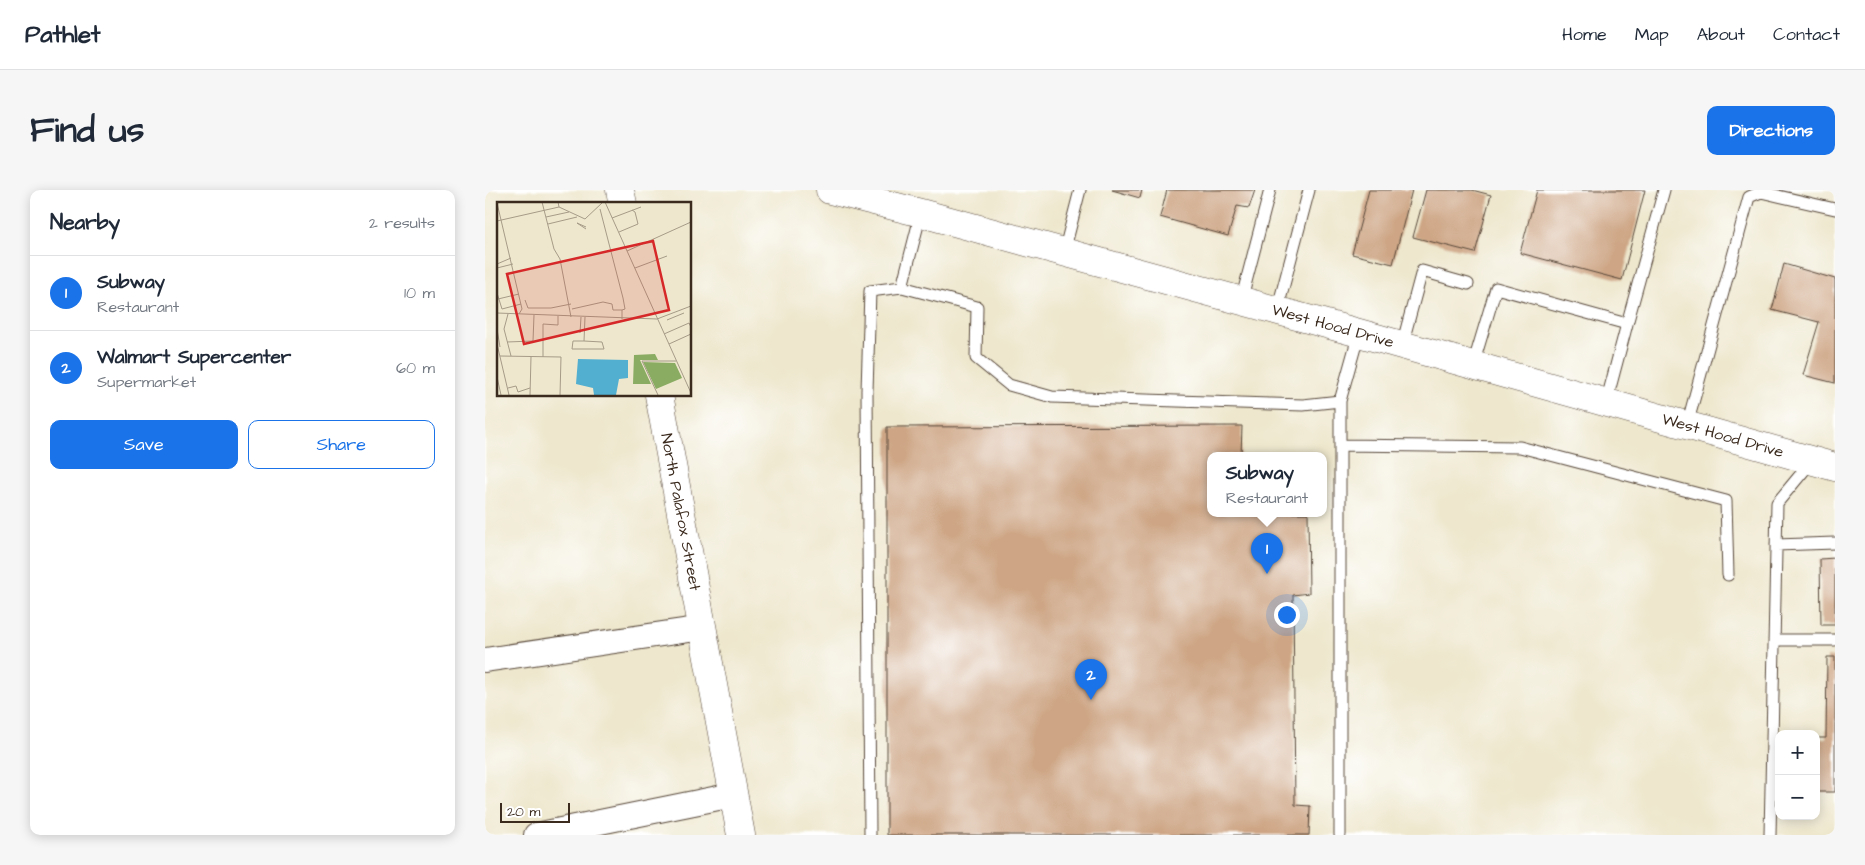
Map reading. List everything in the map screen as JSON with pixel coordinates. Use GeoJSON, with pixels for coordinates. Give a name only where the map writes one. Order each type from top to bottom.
{"type":"FeatureCollection","features":[{"type":"Feature","properties":{"kind":"street","name":"West Hood Drive"},"geometry":{"type":"LineString","coordinates":[[830,190],[921,213],[1359,333],[1823,464]]}},
{"type":"Feature","properties":{"kind":"street","name":"North Palafox Street"},"geometry":{"type":"LineString","coordinates":[[659,396],[741,835]]}},
{"type":"Feature","properties":{"kind":"street"},"geometry":{"type":"LineString","coordinates":[[485,660],[703,628]]}},
{"type":"Feature","properties":{"kind":"street"},"geometry":{"type":"LineString","coordinates":[[536,835],[733,796]]}},
{"type":"Feature","properties":{"kind":"lane"},"geometry":{"type":"LineString","coordinates":[[1064,252],[1080,190]]}},
{"type":"Feature","properties":{"kind":"lane"},"geometry":{"type":"LineString","coordinates":[[1241,301],[1270,190]]}},
{"type":"Feature","properties":{"kind":"lane"},"geometry":{"type":"LineString","coordinates":[[1277,311],[1309,190]]}},
{"type":"Feature","properties":{"kind":"lane"},"geometry":{"type":"LineString","coordinates":[[1606,403],[1664,190]]}},
{"type":"Feature","properties":{"kind":"lane"},"geometry":{"type":"LineString","coordinates":[[1687,426],[1749,197],[1761,192],[1835,209]]}},
{"type":"Feature","properties":{"kind":"lane"},"geometry":{"type":"LineString","coordinates":[[902,287],[921,213]]}},
{"type":"Feature","properties":{"kind":"lane"},"geometry":{"type":"LineString","coordinates":[[1402,345],[1421,271],[1468,284]]}},
{"type":"Feature","properties":{"kind":"lane"},"geometry":{"type":"LineString","coordinates":[[870,835],[867,401],[870,291],[902,287],[977,307],[976,358],[1009,385],[1052,397],[1303,405],[1340,402]]}},
{"type":"Feature","properties":{"kind":"lane"},"geometry":{"type":"LineString","coordinates":[[1473,365],[1496,288],[1627,324]]}},
{"type":"Feature","properties":{"kind":"lane"},"geometry":{"type":"LineString","coordinates":[[1340,835],[1340,402],[1359,333]]}},
{"type":"Feature","properties":{"kind":"lane"},"geometry":{"type":"LineString","coordinates":[[1340,445],[1520,447],[1726,501],[1728,575]]}},
{"type":"Feature","properties":{"kind":"lane"},"geometry":{"type":"LineString","coordinates":[[1770,835],[1777,503],[1823,464]]}},
{"type":"Feature","properties":{"kind":"lane"},"geometry":{"type":"LineString","coordinates":[[1776,545],[1835,543]]}},
{"type":"Feature","properties":{"kind":"lane"},"geometry":{"type":"LineString","coordinates":[[1774,640],[1835,640]]}},
{"type":"Feature","properties":{"kind":"building"},"geometry":{"type":"Polygon","coordinates":[[[1112,190],[1142,190],[1140,198],[1112,190]]]}},
{"type":"Feature","properties":{"kind":"building"},"geometry":{"type":"Polygon","coordinates":[[[1167,190],[1255,190],[1249,208],[1237,206],[1228,236],[1160,217],[1167,190]]]}},
{"type":"Feature","properties":{"kind":"building"},"geometry":{"type":"Polygon","coordinates":[[[1369,190],[1412,190],[1393,264],[1352,254],[1369,190]]]}},
{"type":"Feature","properties":{"kind":"building"},"geometry":{"type":"Polygon","coordinates":[[[1426,190],[1472,190],[1491,195],[1475,253],[1413,237],[1426,190]]]}},
{"type":"Feature","properties":{"kind":"building"},"geometry":{"type":"Polygon","coordinates":[[[1537,190],[1645,190],[1622,280],[1520,253],[1537,190]]]}},
{"type":"Feature","properties":{"kind":"building"},"geometry":{"type":"Polygon","coordinates":[[[1784,264],[1835,279],[1835,383],[1803,375],[1819,322],[1772,310],[1784,264]]]}},
{"type":"Feature","properties":{"kind":"building"},"geometry":{"type":"Polygon","coordinates":[[[1242,426],[1241,452],[1207,452],[1207,517],[1308,517],[1309,593],[1293,595],[1295,805],[1310,806],[1309,835],[887,835],[887,427],[1242,426]]]}},
{"type":"Feature","properties":{"kind":"building"},"geometry":{"type":"Polygon","coordinates":[[[1835,558],[1835,625],[1821,625],[1820,559],[1835,558]]]}},
{"type":"Feature","properties":{"kind":"building"},"geometry":{"type":"Polygon","coordinates":[[[1827,657],[1835,657],[1835,792],[1820,792],[1820,738],[1826,738],[1827,657]]]}},
{"type":"Feature","properties":{"kind":"place","name":"Subway"},"geometry":{"type":"Point","coordinates":[1267,574]}},
{"type":"Feature","properties":{"kind":"place","name":"Walmart Supercenter"},"geometry":{"type":"Point","coordinates":[1091,700]}}]}
